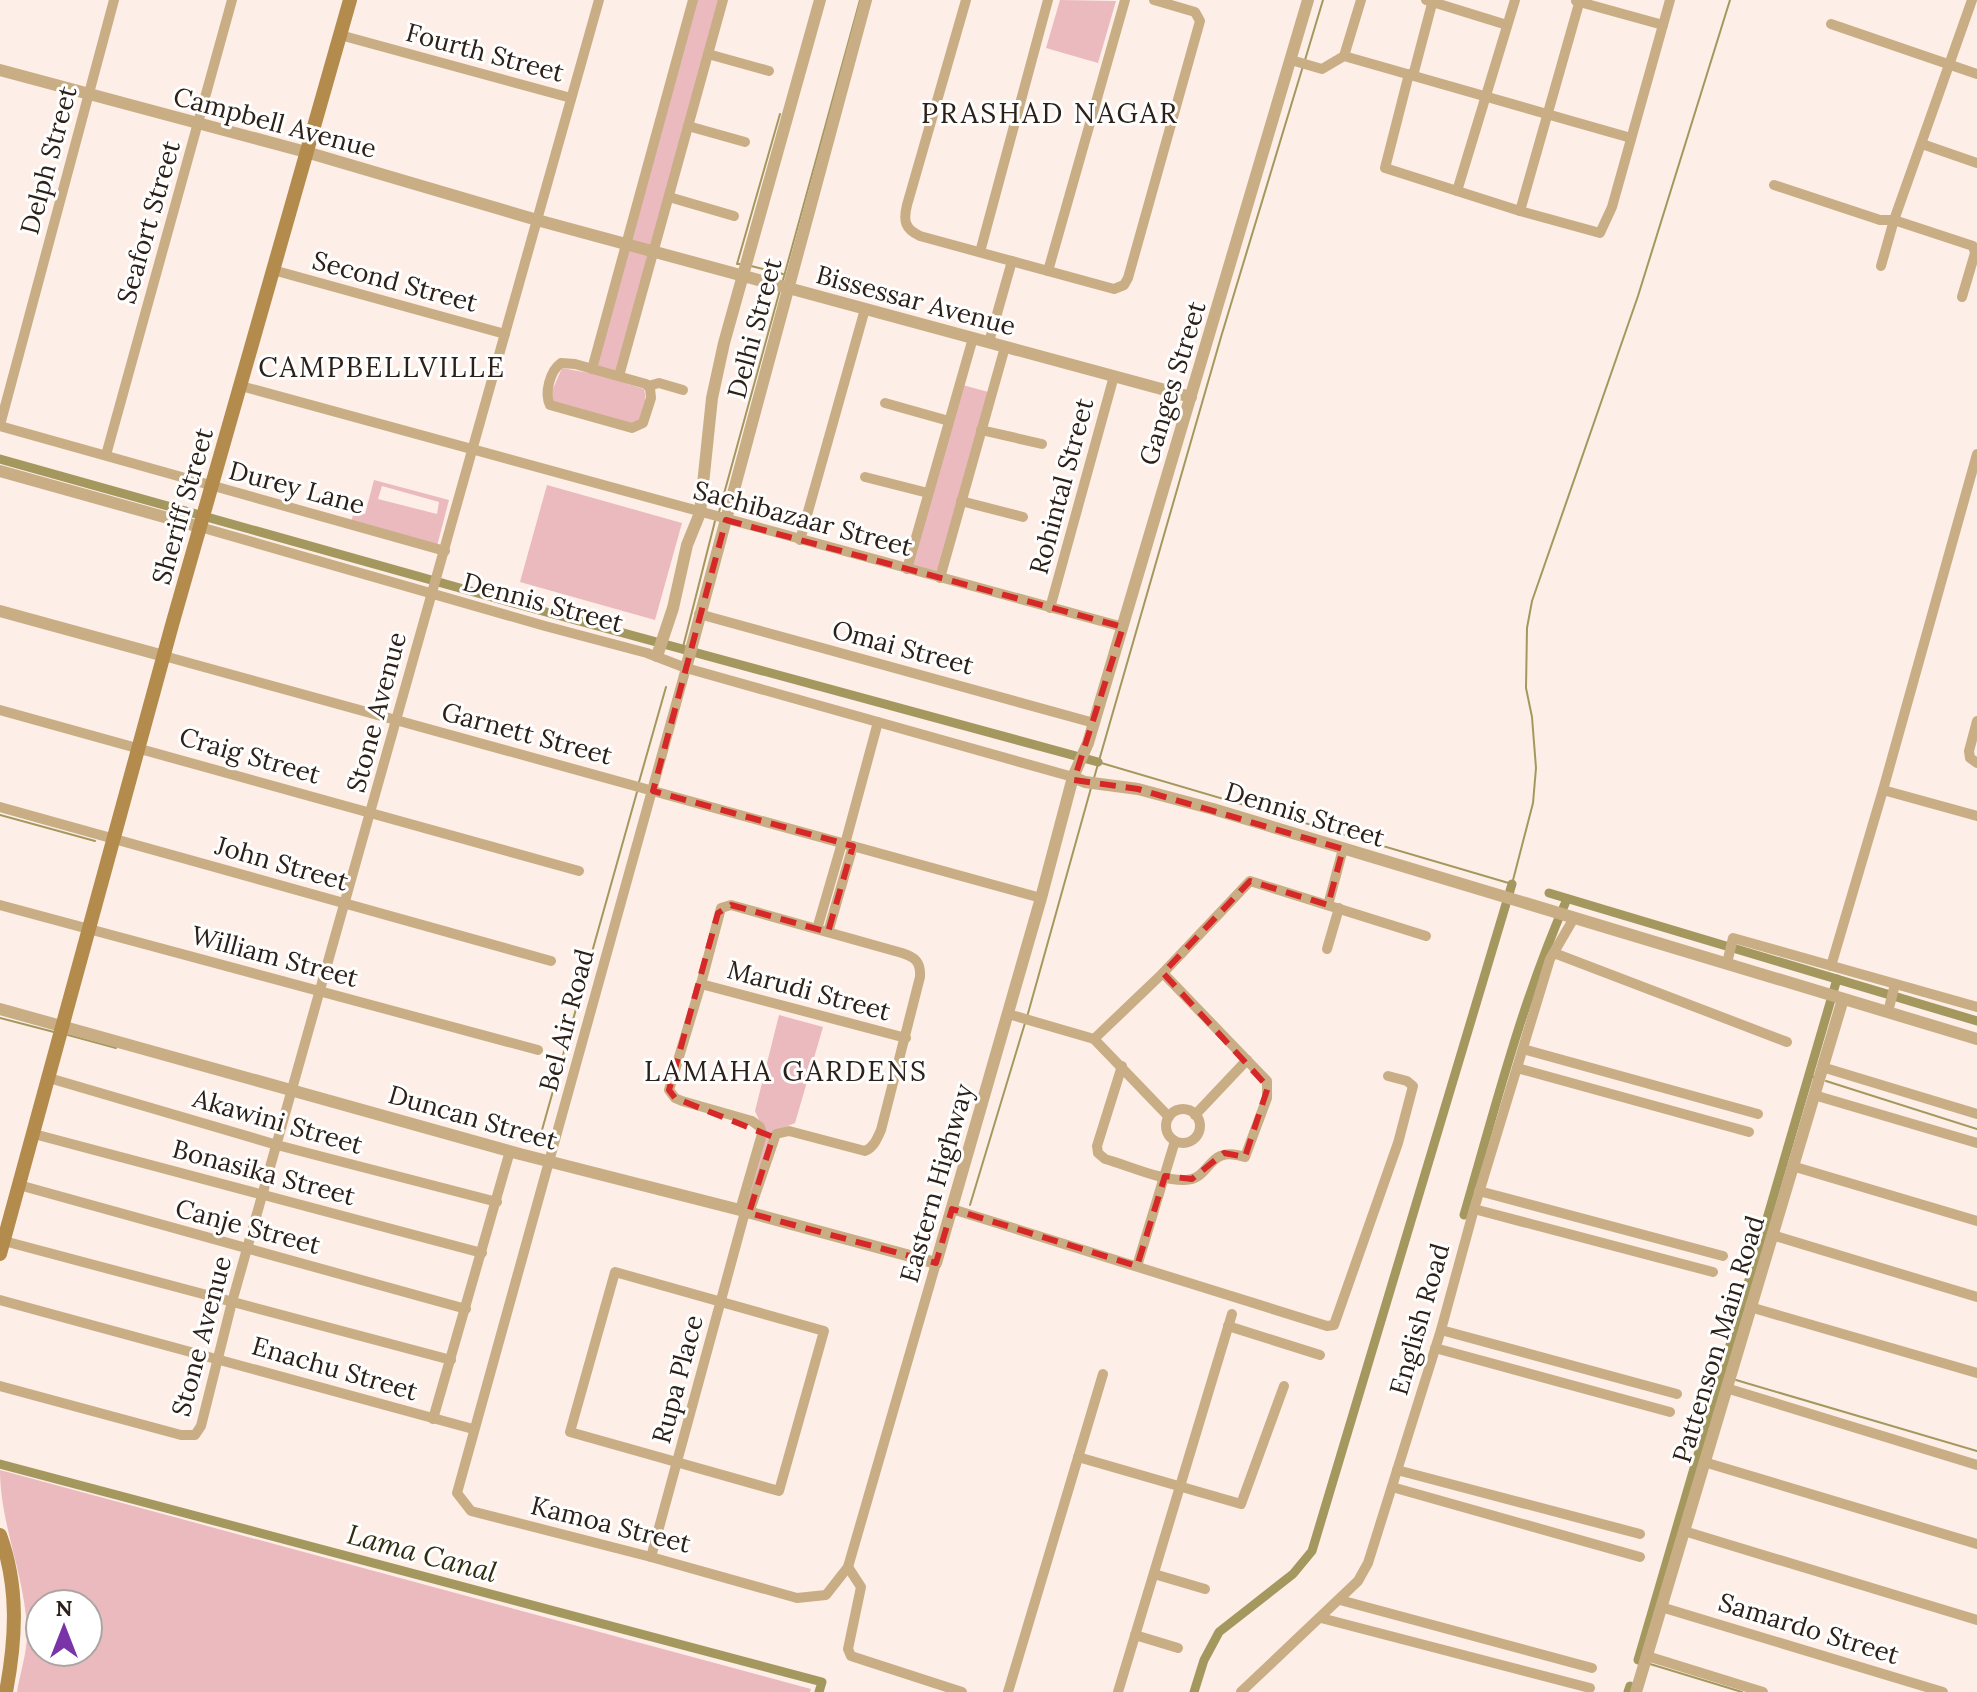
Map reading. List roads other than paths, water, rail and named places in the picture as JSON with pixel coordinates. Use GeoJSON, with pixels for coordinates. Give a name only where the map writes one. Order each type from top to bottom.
{"type":"FeatureCollection","features":[{"type":"Feature","properties":{"kind":"main road","name":"Sheriff Street"},"geometry":{"type":"LineString","coordinates":[[3,1239],[350,0]]}},
{"type":"Feature","properties":{"kind":"main road"},"geometry":{"type":"LineString","coordinates":[[0,1535],[9,1559],[15,1610],[6,1692]]}},
{"type":"Feature","properties":{"kind":"main road"},"geometry":{"type":"LineString","coordinates":[[0,1687],[12,1659]]}},
{"type":"Feature","properties":{"kind":"street","name":"Delph Street"},"geometry":{"type":"LineString","coordinates":[[0,425],[114,0]]}},
{"type":"Feature","properties":{"kind":"street","name":"Seafort Street"},"geometry":{"type":"LineString","coordinates":[[106,455],[232,0]]}},
{"type":"Feature","properties":{"kind":"street","name":"Stone Avenue"},"geometry":{"type":"LineString","coordinates":[[0,1386],[181,1435],[195,1435],[201,1426],[247,1248],[599,0]]}},
{"type":"Feature","properties":{"kind":"street"},"geometry":{"type":"LineString","coordinates":[[592,369],[693,0]]}},
{"type":"Feature","properties":{"kind":"street"},"geometry":{"type":"LineString","coordinates":[[619,376],[723,0]]}},
{"type":"Feature","properties":{"kind":"street","name":"Delhi Street"},"geometry":{"type":"LineString","coordinates":[[660,658],[687,545],[714,516],[712,398],[742,275],[820,0]]}},
{"type":"Feature","properties":{"kind":"street","name":"Delhi Street"},"geometry":{"type":"LineString","coordinates":[[683,667],[699,614],[714,516],[866,0]]}},
{"type":"Feature","properties":{"kind":"street"},"geometry":{"type":"LineString","coordinates":[[966,0],[907,205],[905,225],[909,231],[920,236],[1114,289],[1128,278],[1198,29],[1199,15],[1154,0]]}},
{"type":"Feature","properties":{"kind":"street"},"geometry":{"type":"LineString","coordinates":[[980,252],[1048,0]]}},
{"type":"Feature","properties":{"kind":"street"},"geometry":{"type":"LineString","coordinates":[[1048,271],[1125,0]]}},
{"type":"Feature","properties":{"kind":"street","name":"Ganges Street"},"geometry":{"type":"LineString","coordinates":[[1083,777],[1088,743],[1191,397],[1299,62],[1308,0]]}},
{"type":"Feature","properties":{"kind":"street"},"geometry":{"type":"LineString","coordinates":[[1299,62],[1322,69],[1344,56],[1361,0]]}},
{"type":"Feature","properties":{"kind":"street"},"geometry":{"type":"LineString","coordinates":[[1457,191],[1515,0]]}},
{"type":"Feature","properties":{"kind":"street"},"geometry":{"type":"LineString","coordinates":[[1507,25],[1431,1],[1414,72],[1410,75],[1385,168],[1600,233],[1612,207],[1670,0]]}},
{"type":"Feature","properties":{"kind":"street"},"geometry":{"type":"LineString","coordinates":[[1881,266],[1894,220],[1972,0]]}},
{"type":"Feature","properties":{"kind":"street"},"geometry":{"type":"LineString","coordinates":[[1520,211],[1578,1],[1663,25]]}},
{"type":"Feature","properties":{"kind":"street"},"geometry":{"type":"LineString","coordinates":[[1831,24],[1977,74]]}},
{"type":"Feature","properties":{"kind":"street","name":"Fourth Street"},"geometry":{"type":"LineString","coordinates":[[340,35],[571,98]]}},
{"type":"Feature","properties":{"kind":"street"},"geometry":{"type":"LineString","coordinates":[[708,54],[769,71]]}},
{"type":"Feature","properties":{"kind":"street"},"geometry":{"type":"LineString","coordinates":[[1344,56],[1631,138]]}},
{"type":"Feature","properties":{"kind":"street","name":"Campbell Avenue"},"geometry":{"type":"LineString","coordinates":[[0,70],[306,152],[537,220]]}},
{"type":"Feature","properties":{"kind":"street"},"geometry":{"type":"LineString","coordinates":[[688,126],[745,142]]}},
{"type":"Feature","properties":{"kind":"street"},"geometry":{"type":"LineString","coordinates":[[1922,144],[1977,163]]}},
{"type":"Feature","properties":{"kind":"street"},"geometry":{"type":"LineString","coordinates":[[1774,185],[1973,246],[1975,253],[1962,297]]}},
{"type":"Feature","properties":{"kind":"street"},"geometry":{"type":"LineString","coordinates":[[669,197],[734,216]]}},
{"type":"Feature","properties":{"kind":"street","name":"Bissessar Avenue"},"geometry":{"type":"LineString","coordinates":[[537,220],[1191,397]]}},
{"type":"Feature","properties":{"kind":"street"},"geometry":{"type":"LineString","coordinates":[[989,342],[1012,261]]}},
{"type":"Feature","properties":{"kind":"street","name":"Second Street"},"geometry":{"type":"LineString","coordinates":[[273,270],[505,334]]}},
{"type":"Feature","properties":{"kind":"street"},"geometry":{"type":"LineString","coordinates":[[800,540],[865,309]]}},
{"type":"Feature","properties":{"kind":"street"},"geometry":{"type":"LineString","coordinates":[[907,569],[973,338]]}},
{"type":"Feature","properties":{"kind":"street"},"geometry":{"type":"LineString","coordinates":[[940,578],[1005,347]]}},
{"type":"Feature","properties":{"kind":"street"},"geometry":{"type":"LineString","coordinates":[[648,386],[651,398],[647,414],[637,428],[556,408],[548,402],[547,393],[558,364],[566,363],[648,386],[657,383],[683,390]]}},
{"type":"Feature","properties":{"kind":"street","name":"Rohintal Street"},"geometry":{"type":"LineString","coordinates":[[1050,608],[1114,376]]}},
{"type":"Feature","properties":{"kind":"street","name":"Sachibazaar Street"},"geometry":{"type":"LineString","coordinates":[[241,386],[1123,627]]}},
{"type":"Feature","properties":{"kind":"street"},"geometry":{"type":"LineString","coordinates":[[885,403],[949,421]]}},
{"type":"Feature","properties":{"kind":"street","name":"Durey Lane"},"geometry":{"type":"LineString","coordinates":[[0,425],[445,551]]}},
{"type":"Feature","properties":{"kind":"street"},"geometry":{"type":"LineString","coordinates":[[981,430],[1042,444]]}},
{"type":"Feature","properties":{"kind":"street"},"geometry":{"type":"LineString","coordinates":[[1831,966],[1977,454]]}},
{"type":"Feature","properties":{"kind":"street","name":"Dennis Street"},"geometry":{"type":"LineString","coordinates":[[0,471],[878,722],[1175,799],[1565,915]]}},
{"type":"Feature","properties":{"kind":"street"},"geometry":{"type":"LineString","coordinates":[[865,477],[928,493]]}},
{"type":"Feature","properties":{"kind":"street"},"geometry":{"type":"LineString","coordinates":[[961,501],[1023,517]]}},
{"type":"Feature","properties":{"kind":"street","name":"Garnett Street"},"geometry":{"type":"LineString","coordinates":[[0,611],[1041,898]]}},
{"type":"Feature","properties":{"kind":"street","name":"Omai Street"},"geometry":{"type":"LineString","coordinates":[[699,614],[1094,723]]}},
{"type":"Feature","properties":{"kind":"street","name":"Bel Air Road"},"geometry":{"type":"LineString","coordinates":[[473,1429],[653,791],[683,667]]}},
{"type":"Feature","properties":{"kind":"street","name":"Craig Street"},"geometry":{"type":"LineString","coordinates":[[0,710],[579,871]]}},
{"type":"Feature","properties":{"kind":"street"},"geometry":{"type":"LineString","coordinates":[[1977,721],[1969,751],[1970,758],[1977,763]]}},
{"type":"Feature","properties":{"kind":"street"},"geometry":{"type":"LineString","coordinates":[[823,931],[878,722]]}},
{"type":"Feature","properties":{"kind":"street","name":"Eastern Highway"},"geometry":{"type":"LineString","coordinates":[[826,1595],[848,1567],[1041,898],[1083,777]]}},
{"type":"Feature","properties":{"kind":"street"},"geometry":{"type":"LineString","coordinates":[[1883,790],[1977,816]]}},
{"type":"Feature","properties":{"kind":"street","name":"John Street"},"geometry":{"type":"LineString","coordinates":[[0,807],[551,961]]}},
{"type":"Feature","properties":{"kind":"street"},"geometry":{"type":"LineString","coordinates":[[1327,949],[1343,849]]}},
{"type":"Feature","properties":{"kind":"street"},"geometry":{"type":"LineString","coordinates":[[1094,1039],[1163,973],[1250,881],[1426,936]]}},
{"type":"Feature","properties":{"kind":"street","name":"William Street"},"geometry":{"type":"LineString","coordinates":[[0,905],[538,1050]]}},
{"type":"Feature","properties":{"kind":"street"},"geometry":{"type":"LineString","coordinates":[[731,905],[823,931],[902,953],[920,964],[920,977],[906,1038],[881,1130],[871,1148],[853,1150],[789,1131],[768,1135],[752,1121],[675,1098],[669,1090],[721,908],[731,905]]}},
{"type":"Feature","properties":{"kind":"street"},"geometry":{"type":"LineString","coordinates":[[1565,915],[1977,1039]]}},
{"type":"Feature","properties":{"kind":"street","name":"English Road"},"geometry":{"type":"LineString","coordinates":[[1241,1692],[1340,1600],[1358,1581],[1368,1563],[1565,915]]}},
{"type":"Feature","properties":{"kind":"street"},"geometry":{"type":"LineString","coordinates":[[1727,963],[1733,938],[1977,1007]]}},
{"type":"Feature","properties":{"kind":"street"},"geometry":{"type":"LineString","coordinates":[[1554,953],[1787,1042]]}},
{"type":"Feature","properties":{"kind":"street"},"geometry":{"type":"LineString","coordinates":[[1122,1066],[1098,1142],[1098,1153],[1105,1159],[1182,1180],[1192,1179],[1222,1154],[1245,1157],[1268,1087],[1265,1077],[1163,973]]}},
{"type":"Feature","properties":{"kind":"street","name":"Marudi Street"},"geometry":{"type":"LineString","coordinates":[[701,984],[906,1038]]}},
{"type":"Feature","properties":{"kind":"street"},"geometry":{"type":"LineString","coordinates":[[1888,1012],[1895,984]]}},
{"type":"Feature","properties":{"kind":"street","name":"Pattenson Main Road"},"geometry":{"type":"LineString","coordinates":[[1636,1692],[1843,999]]}},
{"type":"Feature","properties":{"kind":"street","name":"Duncan Street"},"geometry":{"type":"LineString","coordinates":[[0,1009],[62,1031],[292,1089],[549,1162],[936,1263]]}},
{"type":"Feature","properties":{"kind":"street"},"geometry":{"type":"LineString","coordinates":[[1008,1014],[1094,1039],[1169,1117]]}},
{"type":"Feature","properties":{"kind":"street"},"geometry":{"type":"LineString","coordinates":[[1523,1049],[1758,1114]]}},
{"type":"Feature","properties":{"kind":"street"},"geometry":{"type":"LineString","coordinates":[[1195,1115],[1247,1060]]}},
{"type":"Feature","properties":{"kind":"street"},"geometry":{"type":"LineString","coordinates":[[1517,1068],[1749,1132]]}},
{"type":"Feature","properties":{"kind":"street"},"geometry":{"type":"LineString","coordinates":[[1822,1068],[1977,1114]]}},
{"type":"Feature","properties":{"kind":"street"},"geometry":{"type":"LineString","coordinates":[[952,1209],[1327,1326],[1334,1325],[1398,1143],[1413,1086],[1407,1081],[1388,1076]]}},
{"type":"Feature","properties":{"kind":"street","name":"Akawini Street"},"geometry":{"type":"LineString","coordinates":[[49,1078],[277,1145],[497,1202]]}},
{"type":"Feature","properties":{"kind":"street"},"geometry":{"type":"LineString","coordinates":[[1815,1090],[1977,1143]]}},
{"type":"Feature","properties":{"kind":"street"},"geometry":{"type":"LineString","coordinates":[[1182,1109],[1195,1115],[1200,1128],[1196,1136],[1189,1142],[1175,1141],[1166,1130],[1169,1117],[1182,1109]]}},
{"type":"Feature","properties":{"kind":"street","name":"Bonasika Street"},"geometry":{"type":"LineString","coordinates":[[34,1134],[482,1253]]}},
{"type":"Feature","properties":{"kind":"street","name":"Rupa Place"},"geometry":{"type":"LineString","coordinates":[[651,1557],[768,1135]]}},
{"type":"Feature","properties":{"kind":"street"},"geometry":{"type":"LineString","coordinates":[[1137,1266],[1175,1141]]}},
{"type":"Feature","properties":{"kind":"street"},"geometry":{"type":"LineString","coordinates":[[433,1419],[497,1202],[515,1152]]}},
{"type":"Feature","properties":{"kind":"street"},"geometry":{"type":"LineString","coordinates":[[1792,1166],[1977,1221]]}},
{"type":"Feature","properties":{"kind":"street","name":"Canje Street"},"geometry":{"type":"LineString","coordinates":[[19,1185],[466,1309]]}},
{"type":"Feature","properties":{"kind":"street"},"geometry":{"type":"LineString","coordinates":[[1479,1191],[1723,1256]]}},
{"type":"Feature","properties":{"kind":"street"},"geometry":{"type":"LineString","coordinates":[[1474,1209],[1713,1272]]}},
{"type":"Feature","properties":{"kind":"street"},"geometry":{"type":"LineString","coordinates":[[1772,1235],[1977,1297]]}},
{"type":"Feature","properties":{"kind":"street"},"geometry":{"type":"LineString","coordinates":[[3,1239],[451,1360]]}},
{"type":"Feature","properties":{"kind":"street"},"geometry":{"type":"LineString","coordinates":[[615,1272],[721,1302],[824,1331],[779,1491],[570,1432],[615,1272]]}},
{"type":"Feature","properties":{"kind":"street","name":"Enachu Street"},"geometry":{"type":"LineString","coordinates":[[0,1300],[473,1429]]}},
{"type":"Feature","properties":{"kind":"street"},"geometry":{"type":"LineString","coordinates":[[1750,1307],[1977,1373]]}},
{"type":"Feature","properties":{"kind":"street"},"geometry":{"type":"LineString","coordinates":[[1118,1692],[1232,1314]]}},
{"type":"Feature","properties":{"kind":"street"},"geometry":{"type":"LineString","coordinates":[[1228,1326],[1320,1355]]}},
{"type":"Feature","properties":{"kind":"street"},"geometry":{"type":"LineString","coordinates":[[1441,1330],[1677,1394]]}},
{"type":"Feature","properties":{"kind":"street"},"geometry":{"type":"LineString","coordinates":[[1435,1348],[1670,1412]]}},
{"type":"Feature","properties":{"kind":"street"},"geometry":{"type":"LineString","coordinates":[[1008,1692],[1103,1374]]}},
{"type":"Feature","properties":{"kind":"street"},"geometry":{"type":"LineString","coordinates":[[1078,1457],[1241,1504],[1284,1386]]}},
{"type":"Feature","properties":{"kind":"street"},"geometry":{"type":"LineString","coordinates":[[1726,1388],[1977,1465]]}},
{"type":"Feature","properties":{"kind":"street","name":"Kamoa Street"},"geometry":{"type":"LineString","coordinates":[[473,1429],[457,1493],[471,1511],[797,1598],[826,1595]]}},
{"type":"Feature","properties":{"kind":"street"},"geometry":{"type":"LineString","coordinates":[[1704,1462],[1977,1544]]}},
{"type":"Feature","properties":{"kind":"street"},"geometry":{"type":"LineString","coordinates":[[1397,1470],[1640,1534]]}},
{"type":"Feature","properties":{"kind":"street"},"geometry":{"type":"LineString","coordinates":[[1392,1487],[1640,1557]]}},
{"type":"Feature","properties":{"kind":"street"},"geometry":{"type":"LineString","coordinates":[[1684,1531],[1977,1620]]}},
{"type":"Feature","properties":{"kind":"street"},"geometry":{"type":"LineString","coordinates":[[848,1567],[861,1587],[848,1649],[851,1656],[962,1692]]}},
{"type":"Feature","properties":{"kind":"street"},"geometry":{"type":"LineString","coordinates":[[1154,1574],[1205,1589]]}},
{"type":"Feature","properties":{"kind":"street"},"geometry":{"type":"LineString","coordinates":[[1340,1600],[1592,1668]]}},
{"type":"Feature","properties":{"kind":"street","name":"Samardo Street"},"geometry":{"type":"LineString","coordinates":[[1661,1607],[1943,1692]]}},
{"type":"Feature","properties":{"kind":"street"},"geometry":{"type":"LineString","coordinates":[[1321,1618],[1590,1688]]}},
{"type":"Feature","properties":{"kind":"street"},"geometry":{"type":"LineString","coordinates":[[1135,1635],[1178,1648]]}},
{"type":"Feature","properties":{"kind":"street"},"geometry":{"type":"LineString","coordinates":[[1647,1656],[1763,1692]]}},
{"type":"Feature","properties":{"kind":"waterway"},"geometry":{"type":"LineString","coordinates":[[783,280],[860,0]]}},
{"type":"Feature","properties":{"kind":"waterway"},"geometry":{"type":"LineString","coordinates":[[1305,60],[1323,0]]}},
{"type":"Feature","properties":{"kind":"waterway"},"geometry":{"type":"LineString","coordinates":[[1098,762],[1512,884],[1533,803],[1536,768],[1526,688],[1527,628],[1532,601],[1638,296],[1730,0]]}},
{"type":"Feature","properties":{"kind":"waterway"},"geometry":{"type":"LineString","coordinates":[[1094,778],[1303,66]]}},
{"type":"Feature","properties":{"kind":"waterway"},"geometry":{"type":"LineString","coordinates":[[740,264],[737,264],[780,114]]}},
{"type":"Feature","properties":{"kind":"waterway"},"geometry":{"type":"LineString","coordinates":[[751,266],[783,274]]}},
{"type":"Feature","properties":{"kind":"waterway"},"geometry":{"type":"LineString","coordinates":[[719,512],[780,290]]}},
{"type":"Feature","properties":{"kind":"waterway"},"geometry":{"type":"LineString","coordinates":[[0,459],[1098,762]]}},
{"type":"Feature","properties":{"kind":"waterway"},"geometry":{"type":"LineString","coordinates":[[683,647],[715,521]]}},
{"type":"Feature","properties":{"kind":"waterway"},"geometry":{"type":"LineString","coordinates":[[639,782],[666,687]]}},
{"type":"Feature","properties":{"kind":"waterway"},"geometry":{"type":"LineString","coordinates":[[1027,1017],[1091,788]]}},
{"type":"Feature","properties":{"kind":"waterway"},"geometry":{"type":"LineString","coordinates":[[542,1130],[637,792]]}},
{"type":"Feature","properties":{"kind":"waterway"},"geometry":{"type":"LineString","coordinates":[[0,815],[95,841]]}},
{"type":"Feature","properties":{"kind":"waterway"},"geometry":{"type":"LineString","coordinates":[[1194,1692],[1204,1660],[1219,1632],[1293,1574],[1312,1551],[1512,884]]}},
{"type":"Feature","properties":{"kind":"waterway"},"geometry":{"type":"LineString","coordinates":[[1549,893],[1977,1021]]}},
{"type":"Feature","properties":{"kind":"waterway"},"geometry":{"type":"LineString","coordinates":[[1464,1215],[1536,976],[1567,899]]}},
{"type":"Feature","properties":{"kind":"waterway"},"geometry":{"type":"LineString","coordinates":[[1638,1660],[1837,979]]}},
{"type":"Feature","properties":{"kind":"waterway"},"geometry":{"type":"LineString","coordinates":[[0,1018],[54,1032]]}},
{"type":"Feature","properties":{"kind":"waterway"},"geometry":{"type":"LineString","coordinates":[[970,1205],[1025,1023]]}},
{"type":"Feature","properties":{"kind":"waterway"},"geometry":{"type":"LineString","coordinates":[[68,1035],[116,1048]]}},
{"type":"Feature","properties":{"kind":"waterway"},"geometry":{"type":"LineString","coordinates":[[1809,1075],[1816,1078]]}},
{"type":"Feature","properties":{"kind":"waterway"},"geometry":{"type":"LineString","coordinates":[[1826,1081],[1977,1129]]}},
{"type":"Feature","properties":{"kind":"waterway"},"geometry":{"type":"LineString","coordinates":[[1736,1380],[1977,1451]]}},
{"type":"Feature","properties":{"kind":"waterway","name":"Lama Canal"},"geometry":{"type":"LineString","coordinates":[[0,1464],[822,1682],[819,1692]]}},
{"type":"Feature","properties":{"kind":"waterway"},"geometry":{"type":"LineString","coordinates":[[1650,1664],[1742,1692]]}},
{"type":"Feature","properties":{"kind":"waterway"},"geometry":{"type":"LineString","coordinates":[[1628,1692],[1630,1686]]}},
{"type":"Feature","properties":{"kind":"district","name":"PRASHAD NAGAR"},"geometry":{"type":"Point","coordinates":[1050,113]}},
{"type":"Feature","properties":{"kind":"district","name":"CAMPBELLVILLE"},"geometry":{"type":"Point","coordinates":[382,367]}},
{"type":"Feature","properties":{"kind":"district","name":"LAMAHA GARDENS"},"geometry":{"type":"Point","coordinates":[786,1071]}}]}
